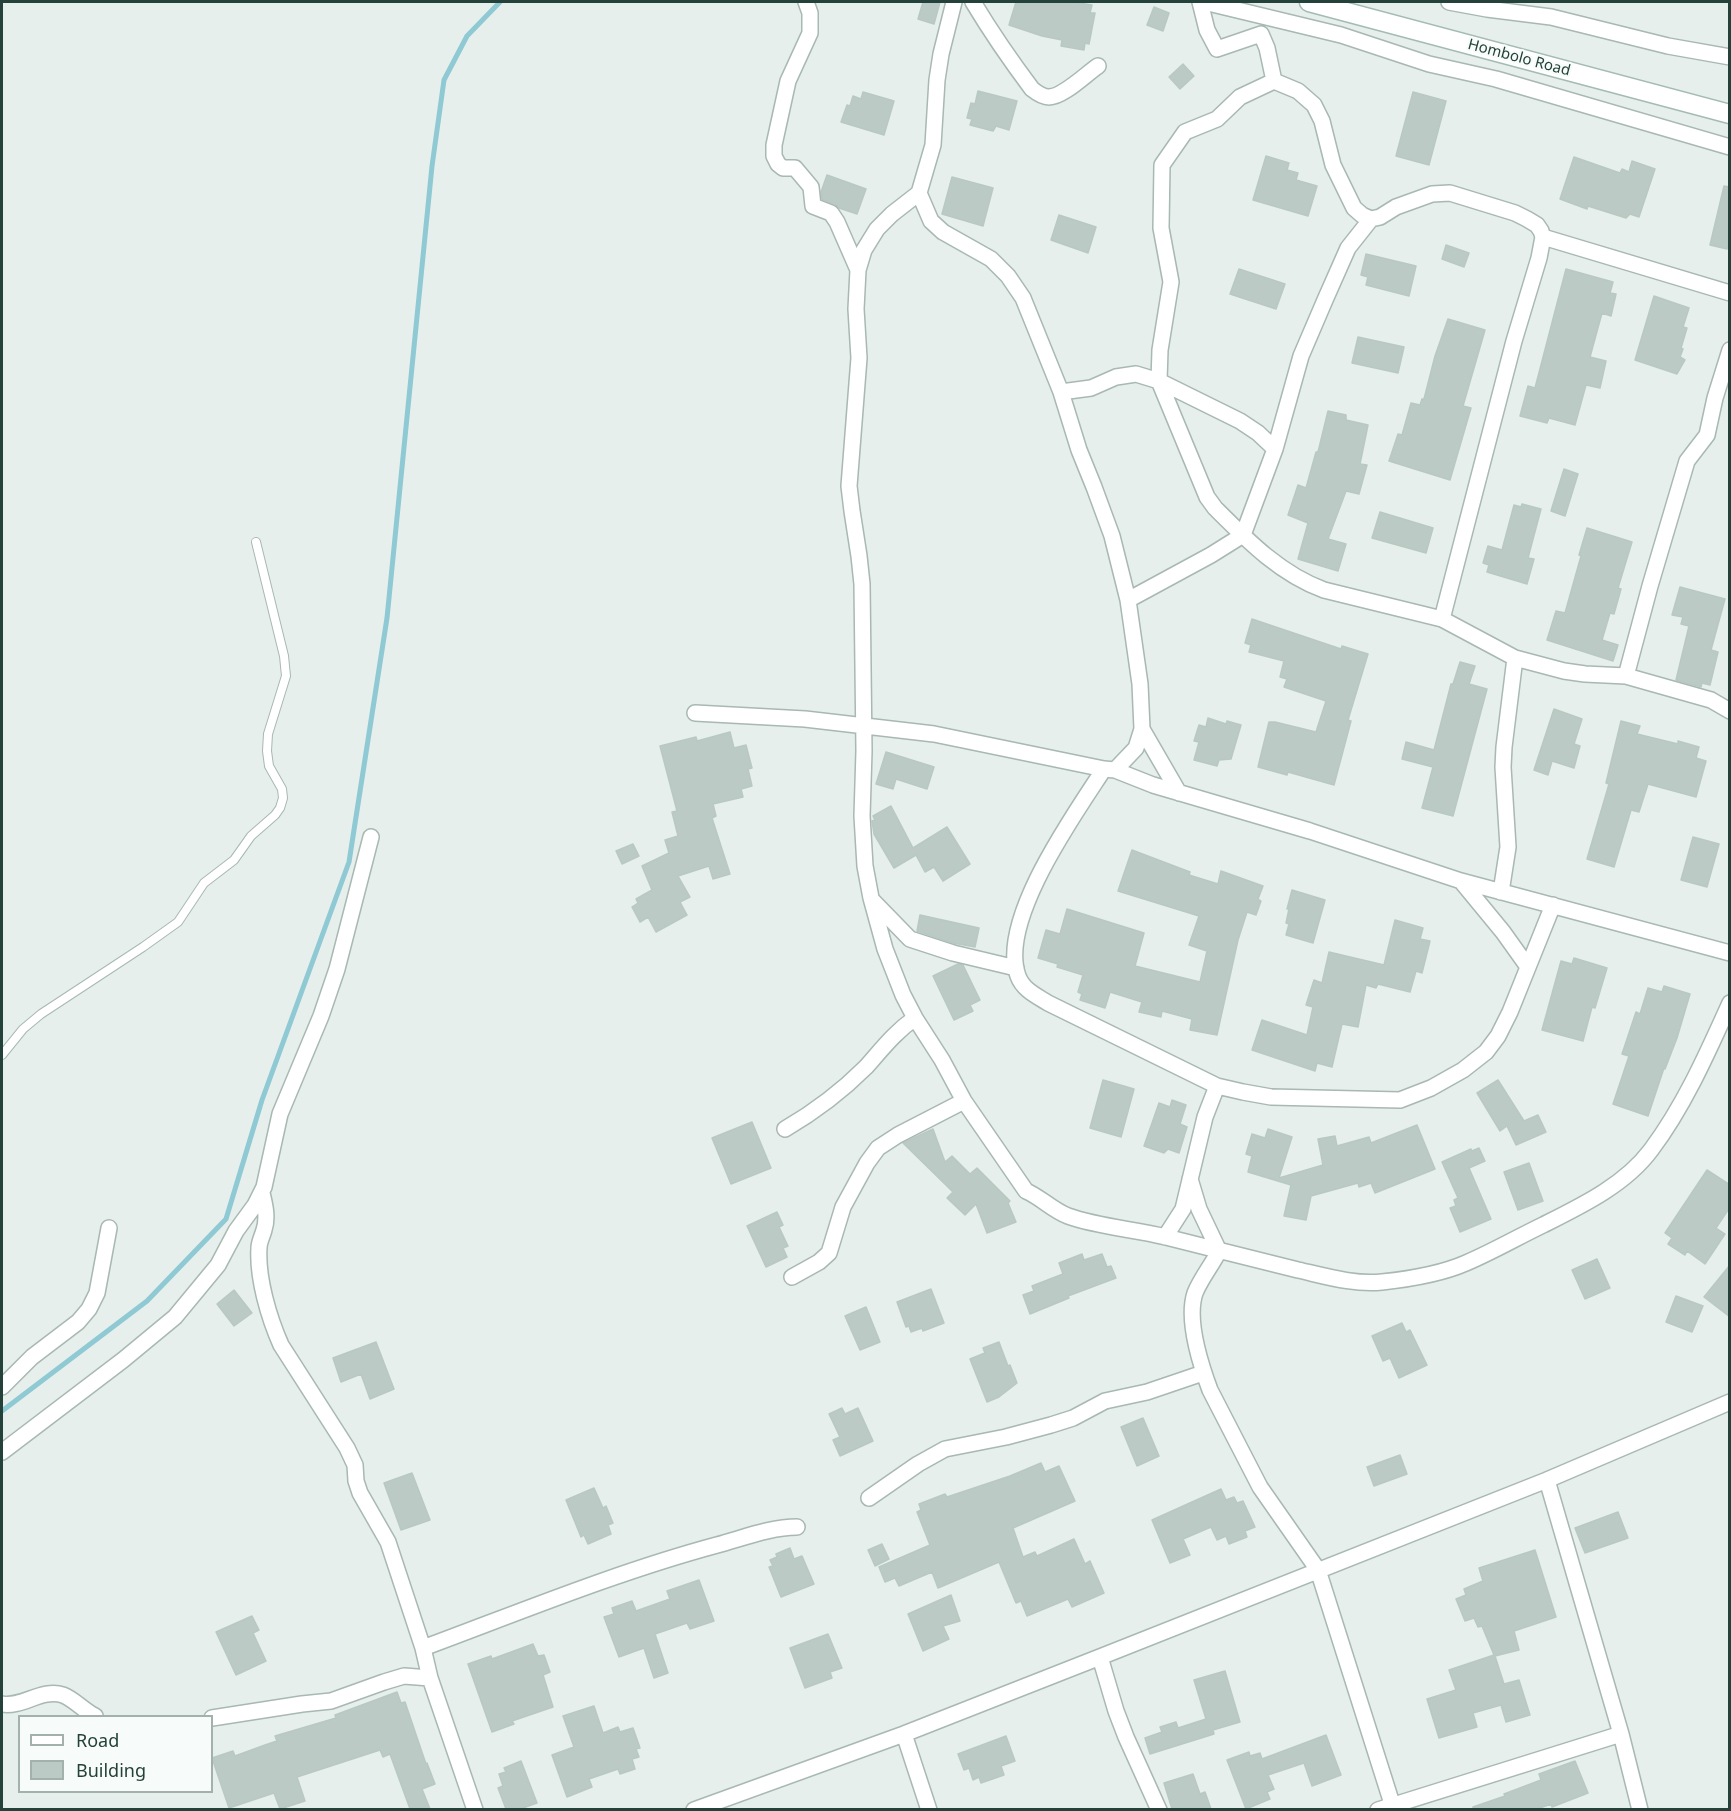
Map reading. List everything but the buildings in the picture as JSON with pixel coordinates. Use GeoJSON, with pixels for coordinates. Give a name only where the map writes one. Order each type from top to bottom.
{"type":"FeatureCollection","features":[{"type":"Feature","properties":{"kind":"street"},"geometry":{"type":"LineString","coordinates":[[806,2],[810,13],[810,33],[788,81],[774,146],[774,156],[783,168],[795,168],[811,187],[813,206],[831,213],[842,231],[858,270]]}},
{"type":"Feature","properties":{"kind":"street"},"geometry":{"type":"LineString","coordinates":[[954,2],[937,80],[933,145],[919,193],[877,229],[864,250],[858,270],[856,309],[859,358],[849,486],[861,568],[864,727],[862,816],[865,866],[870,898],[885,949],[903,995],[964,1101],[1026,1191],[1040,1197],[1048,1205],[1068,1216],[1336,1279],[1369,1283],[1429,1274],[1475,1259],[1563,1214],[1607,1189],[1630,1172],[1650,1151],[1696,1078],[1730,1003]]}},
{"type":"Feature","properties":{"kind":"street"},"geometry":{"type":"LineString","coordinates":[[973,2],[994,37],[1038,94],[1049,97],[1058,94],[1098,66]]}},
{"type":"Feature","properties":{"kind":"street"},"geometry":{"type":"LineString","coordinates":[[1274,81],[1267,48],[1261,34],[1217,49],[1207,30],[1202,2],[1341,35],[1429,64],[1496,79],[1730,147]]}},
{"type":"Feature","properties":{"kind":"street","name":"Hombolo Road"},"geometry":{"type":"LineString","coordinates":[[1308,2],[1730,114]]}},
{"type":"Feature","properties":{"kind":"street"},"geometry":{"type":"LineString","coordinates":[[1449,2],[1551,17],[1668,45],[1730,57]]}},
{"type":"Feature","properties":{"kind":"street"},"geometry":{"type":"LineString","coordinates":[[1442,619],[1543,237],[1537,225],[1515,213],[1450,193],[1432,194],[1396,207],[1380,217],[1371,219],[1362,215],[1354,208],[1333,165],[1322,121],[1314,105],[1298,91],[1274,81],[1240,97],[1217,119],[1185,132],[1162,165],[1161,228],[1171,282],[1160,350],[1159,381],[1207,497],[1215,508],[1275,563],[1295,578],[1309,584],[1324,590],[1442,619],[1515,658],[1564,671],[1626,676],[1711,700],[1730,711]]}},
{"type":"Feature","properties":{"kind":"street"},"geometry":{"type":"LineString","coordinates":[[919,193],[931,221],[943,232],[991,259],[1008,276],[1023,298],[1112,536],[1128,600],[1140,684],[1142,729],[1136,748],[1110,769],[1056,844],[1036,882],[1023,917],[1015,947],[1015,961],[1019,977],[1029,991],[1048,1004],[1217,1086],[1271,1097],[1400,1100],[1416,1095],[1463,1070],[1486,1052],[1506,1020],[1553,905]]}},
{"type":"Feature","properties":{"kind":"street"},"geometry":{"type":"LineString","coordinates":[[1128,600],[1243,535],[1275,449],[1301,356],[1348,248],[1371,219]]}},
{"type":"Feature","properties":{"kind":"street"},"geometry":{"type":"LineString","coordinates":[[1543,237],[1730,292]]}},
{"type":"Feature","properties":{"kind":"street"},"geometry":{"type":"LineString","coordinates":[[1626,676],[1687,461],[1707,435],[1715,398],[1730,350]]}},
{"type":"Feature","properties":{"kind":"street"},"geometry":{"type":"LineString","coordinates":[[1060,392],[1090,388],[1116,377],[1136,374],[1159,381],[1240,421],[1258,433],[1275,449]]}},
{"type":"Feature","properties":{"kind":"street"},"geometry":{"type":"LineString","coordinates":[[1502,892],[1508,848],[1504,757],[1515,658]]}},
{"type":"Feature","properties":{"kind":"street"},"geometry":{"type":"LineString","coordinates":[[695,713],[805,719],[934,734],[1110,769],[1153,785],[1310,831],[1461,881],[1730,953]]}},
{"type":"Feature","properties":{"kind":"street"},"geometry":{"type":"LineString","coordinates":[[1142,729],[1179,793]]}},
{"type":"Feature","properties":{"kind":"street"},"geometry":{"type":"LineString","coordinates":[[2,1452],[132,1353],[175,1317],[218,1265],[236,1231],[262,1193],[280,1114],[321,1016],[337,969],[371,837]]}},
{"type":"Feature","properties":{"kind":"street"},"geometry":{"type":"LineString","coordinates":[[1461,881],[1528,967]]}},
{"type":"Feature","properties":{"kind":"street"},"geometry":{"type":"LineString","coordinates":[[870,898],[910,939],[953,953],[1016,968]]}},
{"type":"Feature","properties":{"kind":"street"},"geometry":{"type":"LineString","coordinates":[[785,1129],[819,1108],[841,1090],[867,1066],[900,1028],[915,1018]]}},
{"type":"Feature","properties":{"kind":"street"},"geometry":{"type":"LineString","coordinates":[[1165,1237],[1183,1209],[1205,1117],[1217,1086]]}},
{"type":"Feature","properties":{"kind":"street"},"geometry":{"type":"LineString","coordinates":[[792,1277],[830,1253],[843,1207],[867,1163],[878,1148],[898,1135],[964,1101]]}},
{"type":"Feature","properties":{"kind":"street"},"geometry":{"type":"LineString","coordinates":[[1190,1179],[1199,1209],[1219,1251]]}},
{"type":"Feature","properties":{"kind":"street"},"geometry":{"type":"LineString","coordinates":[[262,1193],[266,1223],[259,1242],[259,1253],[264,1293],[273,1328],[281,1345],[353,1459],[358,1486],[388,1542],[423,1648],[430,1678],[475,1809]]}},
{"type":"Feature","properties":{"kind":"street"},"geometry":{"type":"LineString","coordinates":[[2,1387],[32,1357],[78,1322],[89,1309],[97,1293],[109,1228]]}},
{"type":"Feature","properties":{"kind":"street"},"geometry":{"type":"LineString","coordinates":[[1219,1251],[1196,1292],[1192,1306],[1193,1324],[1203,1373],[1260,1487],[1318,1570],[1388,1808],[1621,1734]]}},
{"type":"Feature","properties":{"kind":"street"},"geometry":{"type":"LineString","coordinates":[[869,1498],[918,1464],[945,1449],[1051,1425],[1072,1418],[1105,1401],[1147,1392],[1203,1373]]}},
{"type":"Feature","properties":{"kind":"street"},"geometry":{"type":"LineString","coordinates":[[694,1809],[904,1734],[1100,1657],[1547,1480],[1730,1402]]}},
{"type":"Feature","properties":{"kind":"street"},"geometry":{"type":"LineString","coordinates":[[1547,1480],[1621,1734],[1640,1809]]}},
{"type":"Feature","properties":{"kind":"street"},"geometry":{"type":"LineString","coordinates":[[423,1648],[567,1594],[688,1553],[778,1528],[797,1527]]}},
{"type":"Feature","properties":{"kind":"street"},"geometry":{"type":"LineString","coordinates":[[1100,1657],[1119,1720],[1159,1809]]}},
{"type":"Feature","properties":{"kind":"street"},"geometry":{"type":"LineString","coordinates":[[213,1718],[332,1701],[404,1676],[430,1678]]}},
{"type":"Feature","properties":{"kind":"street"},"geometry":{"type":"LineString","coordinates":[[2,1704],[58,1694],[68,1697],[94,1715]]}},
{"type":"Feature","properties":{"kind":"street"},"geometry":{"type":"LineString","coordinates":[[904,1734],[929,1809]]}},
{"type":"Feature","properties":{"kind":"lane"},"geometry":{"type":"LineString","coordinates":[[2,1055],[23,1029],[40,1014],[178,922],[204,883],[234,860],[251,836],[280,808],[283,798],[282,789],[269,766],[267,751],[268,734],[286,676],[284,656],[256,542]]}},
{"type":"Feature","properties":{"kind":"waterway"},"geometry":{"type":"LineString","coordinates":[[2,1411],[147,1301],[226,1219],[262,1100],[349,862],[387,618],[432,166],[444,80],[467,36],[500,2]]}}]}
